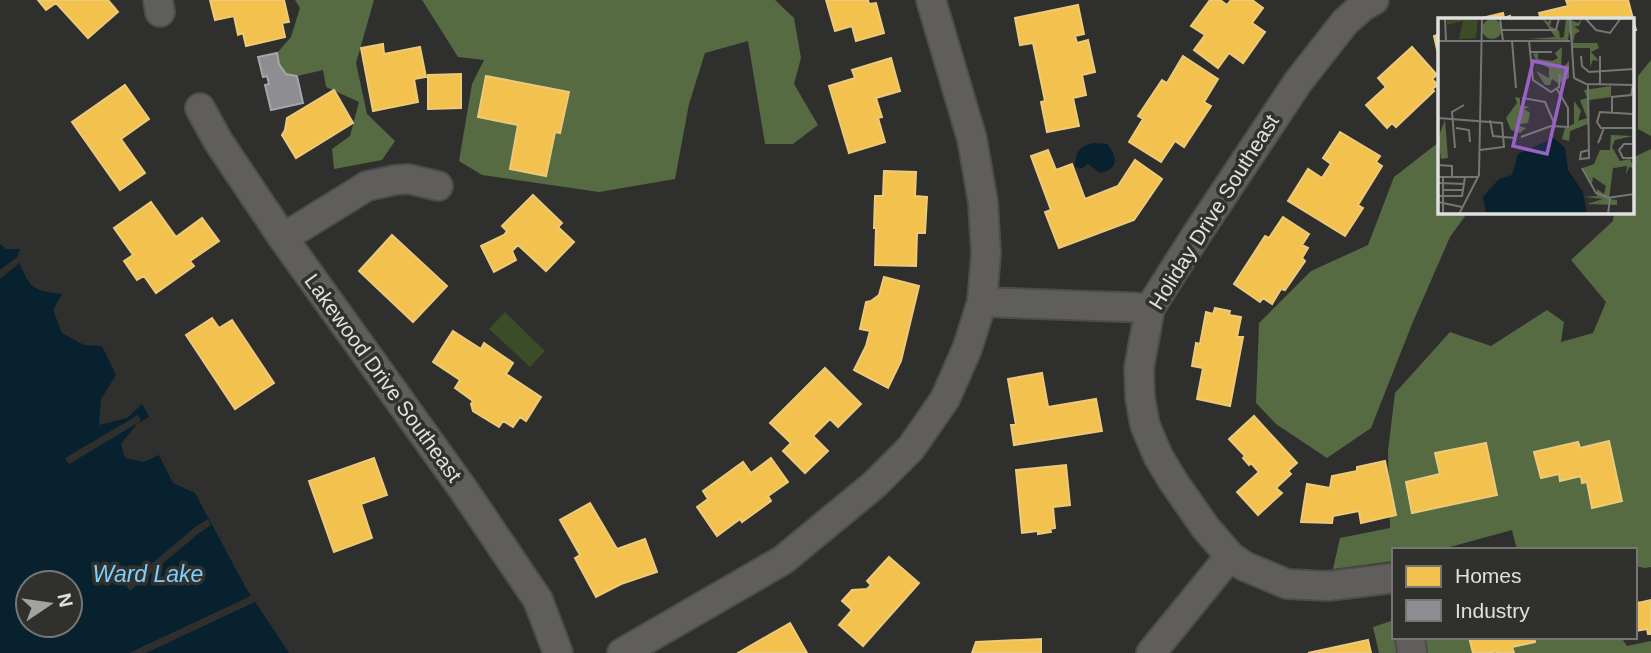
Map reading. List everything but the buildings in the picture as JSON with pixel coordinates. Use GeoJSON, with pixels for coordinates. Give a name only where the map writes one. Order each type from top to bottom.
{"type":"FeatureCollection","features":[{"type":"Feature","properties":{"kind":"street"},"geometry":{"type":"LineString","coordinates":[[622,653],[783,559],[875,484],[911,447],[945,399],[967,349],[982,302],[986,254],[983,202],[972,139],[931,0]]}},
{"type":"Feature","properties":{"kind":"street","name":"Holiday Drive Southeast"},"geometry":{"type":"LineString","coordinates":[[1365,2],[1345,22],[1298,82],[1150,308],[1139,368],[1140,397],[1145,425],[1158,456],[1205,527],[1230,556],[1244,566],[1287,584],[1328,586],[1392,578]]}},
{"type":"Feature","properties":{"kind":"street","name":"Lakewood Drive Southeast"},"geometry":{"type":"LineString","coordinates":[[200,108],[218,141],[283,238],[463,489],[538,600],[558,653]]}},
{"type":"Feature","properties":{"kind":"street"},"geometry":{"type":"LineString","coordinates":[[283,238],[367,186],[409,178],[438,186]]}},
{"type":"Feature","properties":{"kind":"street"},"geometry":{"type":"LineString","coordinates":[[982,302],[1150,308]]}},
{"type":"Feature","properties":{"kind":"street"},"geometry":{"type":"LineString","coordinates":[[1151,653],[1230,556]]}},
{"type":"Feature","properties":{"kind":"green space"},"geometry":{"type":"Polygon","coordinates":[[[295,0],[374,0],[356,63],[367,114],[395,141],[382,160],[334,169],[332,149],[350,136],[359,102],[326,87],[323,70],[297,76],[286,74],[279,64],[277,53],[291,37],[300,8],[295,0]]]}},
{"type":"Feature","properties":{"kind":"green space"},"geometry":{"type":"Polygon","coordinates":[[[422,0],[775,0],[794,18],[801,58],[794,84],[818,125],[793,144],[765,144],[748,41],[705,53],[689,104],[675,179],[599,192],[482,175],[459,161],[472,84],[484,60],[458,57],[422,0]]]}},
{"type":"Feature","properties":{"kind":"green space"},"geometry":{"type":"Polygon","coordinates":[[[1651,60],[1651,136],[1638,129],[1638,76],[1651,60]]]}},
{"type":"Feature","properties":{"kind":"green space"},"geometry":{"type":"Polygon","coordinates":[[[1438,143],[1438,214],[1467,214],[1450,237],[1371,428],[1327,458],[1276,424],[1256,403],[1259,323],[1311,271],[1368,245],[1394,177],[1438,143]]]}},
{"type":"Feature","properties":{"kind":"green space"},"geometry":{"type":"Polygon","coordinates":[[[1651,149],[1651,567],[1637,566],[1637,548],[1516,548],[1512,530],[1446,548],[1392,548],[1392,561],[1333,569],[1340,538],[1390,528],[1388,451],[1395,393],[1450,332],[1491,346],[1547,310],[1564,322],[1561,342],[1593,333],[1606,302],[1571,260],[1613,221],[1614,214],[1634,214],[1634,157],[1651,149]]]}},
{"type":"Feature","properties":{"kind":"green space"},"geometry":{"type":"Polygon","coordinates":[[[505,312],[545,351],[530,367],[489,329],[505,312]]]}},
{"type":"Feature","properties":{"kind":"green space"},"geometry":{"type":"Polygon","coordinates":[[[1392,621],[1392,639],[1622,639],[1627,646],[1651,641],[1651,653],[1379,653],[1373,627],[1392,621]]]}},
{"type":"Feature","properties":{"kind":"water"},"geometry":{"type":"Polygon","coordinates":[[[1093,143],[1107,144],[1111,149],[1115,162],[1111,169],[1100,173],[1088,164],[1082,168],[1075,167],[1079,151],[1093,143]]]}},
{"type":"Feature","properties":{"kind":"water","name":"Ward Lake"},"geometry":{"type":"Polygon","coordinates":[[[0,244],[6,249],[20,249],[17,258],[32,285],[43,291],[62,294],[53,310],[62,333],[84,345],[102,346],[116,375],[101,399],[99,425],[127,418],[142,404],[149,417],[137,424],[121,444],[125,458],[144,462],[159,455],[173,483],[195,493],[246,588],[289,653],[0,653],[0,244]]]}},
{"type":"Feature","properties":{"kind":"pier"},"geometry":{"type":"Polygon","coordinates":[[[21,254],[22,261],[0,279],[0,270],[21,254]]]}},
{"type":"Feature","properties":{"kind":"pier"},"geometry":{"type":"Polygon","coordinates":[[[138,415],[141,421],[69,464],[65,458],[138,415]]]}},
{"type":"Feature","properties":{"kind":"pier"},"geometry":{"type":"Polygon","coordinates":[[[208,519],[211,525],[130,591],[119,576],[133,565],[141,573],[208,519]]]}},
{"type":"Feature","properties":{"kind":"pier"},"geometry":{"type":"Polygon","coordinates":[[[255,594],[259,600],[146,653],[129,653],[255,594]]]}}]}
